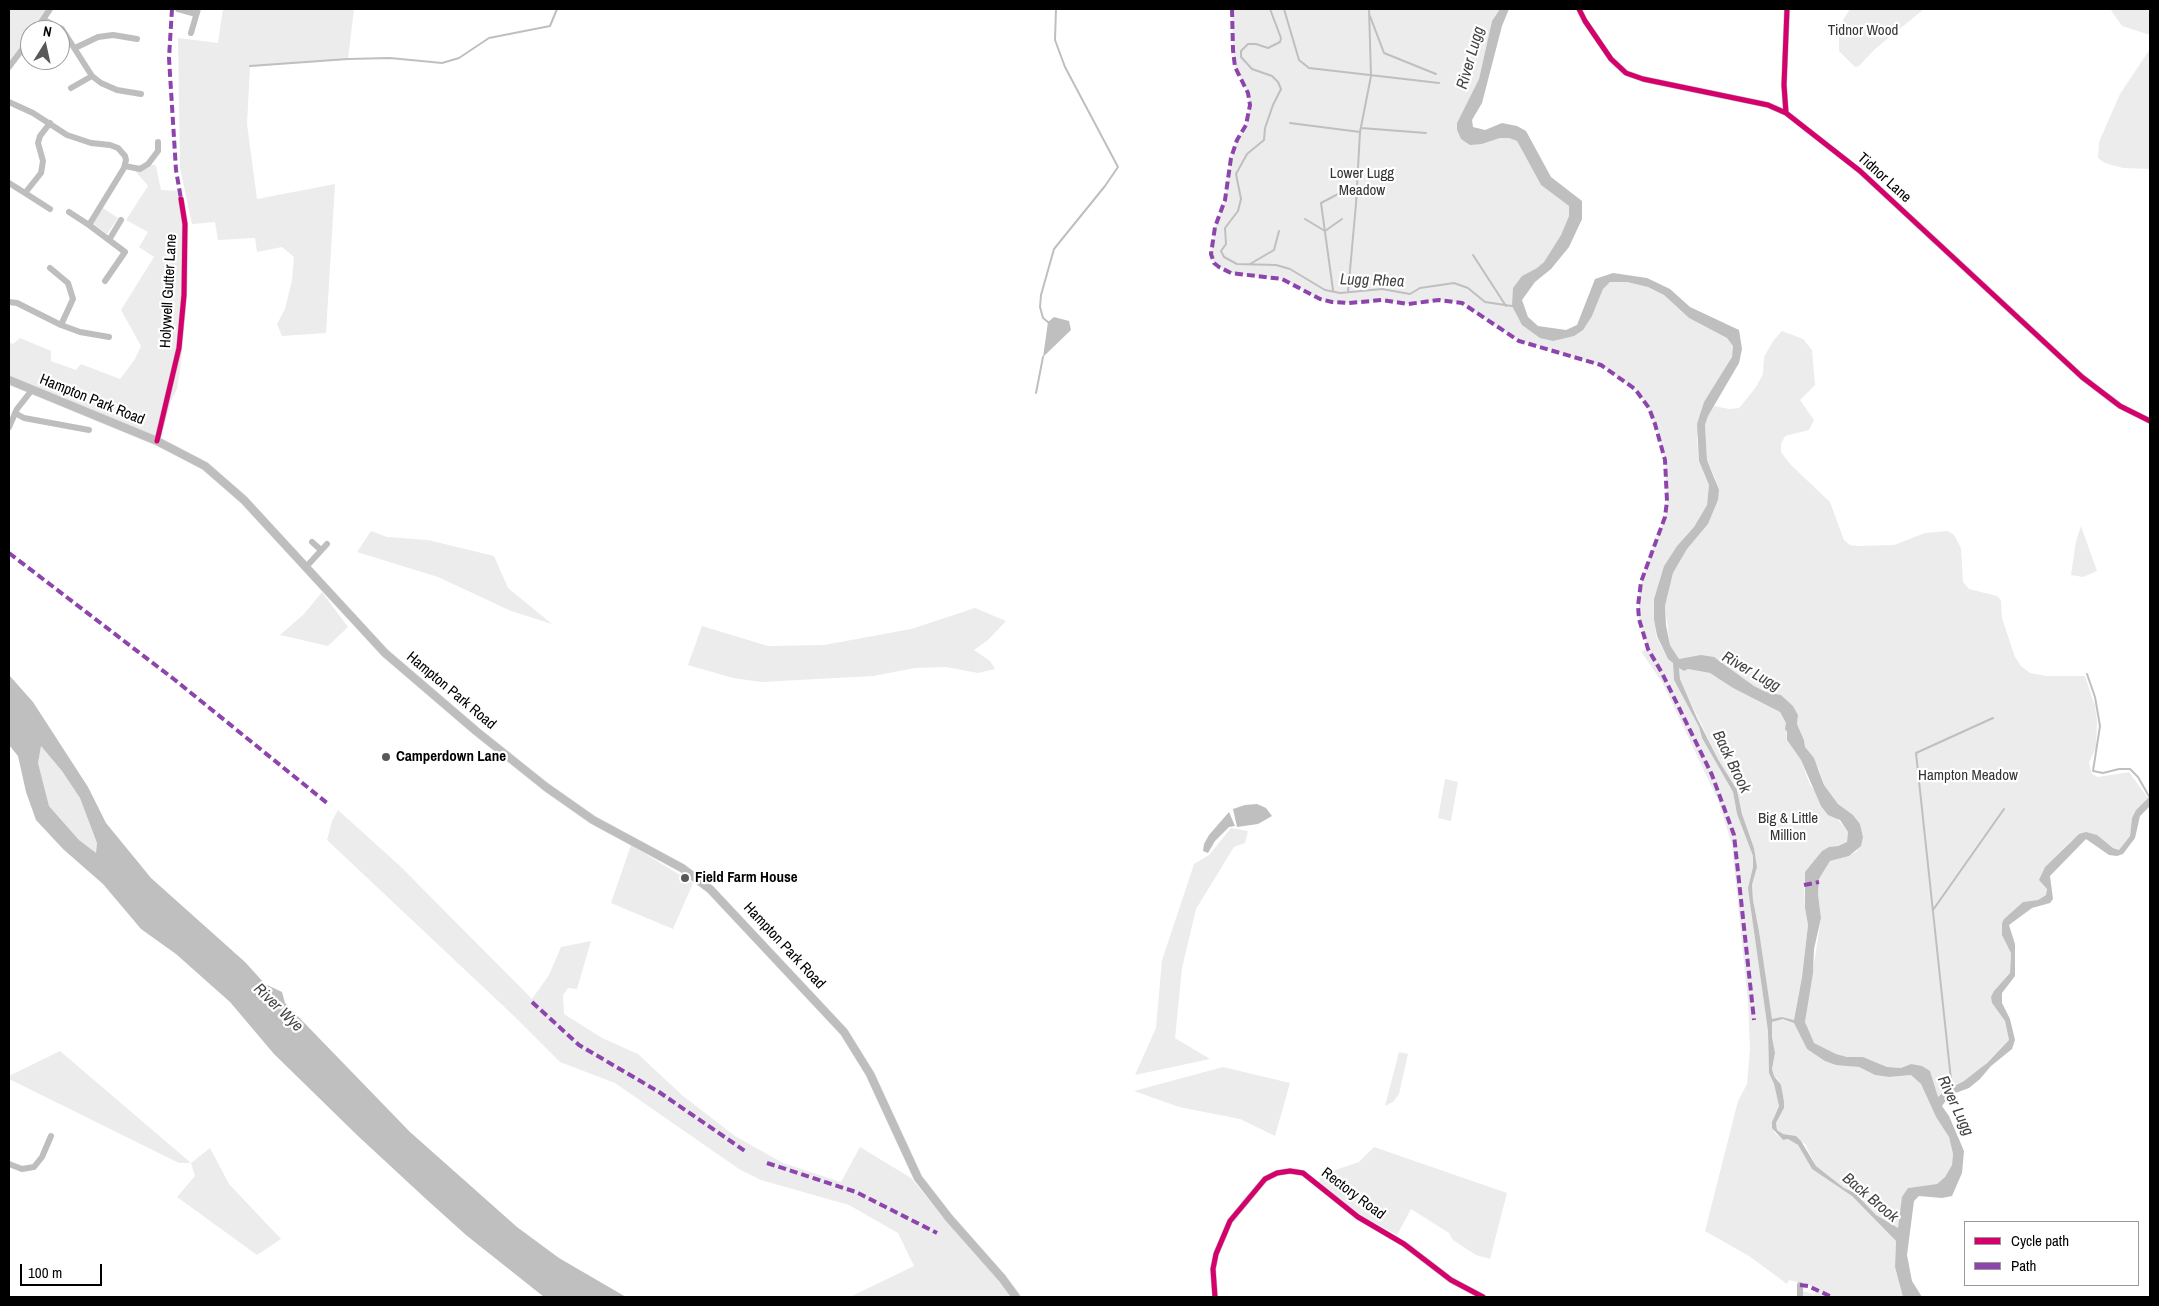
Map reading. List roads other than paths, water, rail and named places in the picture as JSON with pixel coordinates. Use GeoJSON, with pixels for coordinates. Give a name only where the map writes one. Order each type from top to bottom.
{"type":"FeatureCollection","features":[{"type":"Feature","properties":{"kind":"main road","name":"Hampton Park Road"},"geometry":{"type":"LineString","coordinates":[[9,380],[157,441],[194,460],[220,478],[244,500],[385,653],[514,762],[593,820],[674,864],[710,889],[844,1032],[870,1074],[918,1178],[1016,1297]]}},
{"type":"Feature","properties":{"kind":"street"},"geometry":{"type":"LineString","coordinates":[[44,20],[50,9]]}},
{"type":"Feature","properties":{"kind":"street"},"geometry":{"type":"LineString","coordinates":[[178,9],[197,11],[191,33]]}},
{"type":"Feature","properties":{"kind":"street","name":"Tidnor Lane"},"geometry":{"type":"LineString","coordinates":[[1579,9],[1606,53],[1616,66],[1626,73],[1643,79],[1768,105],[1786,113],[1860,171],[2082,377],[2120,406],[2150,421]]}},
{"type":"Feature","properties":{"kind":"street"},"geometry":{"type":"LineString","coordinates":[[1786,113],[1784,85],[1787,9]]}},
{"type":"Feature","properties":{"kind":"street"},"geometry":{"type":"LineString","coordinates":[[76,48],[98,37],[113,35],[137,39]]}},
{"type":"Feature","properties":{"kind":"street"},"geometry":{"type":"LineString","coordinates":[[70,40],[92,76],[101,83],[117,90],[141,94]]}},
{"type":"Feature","properties":{"kind":"street"},"geometry":{"type":"LineString","coordinates":[[9,67],[20,52]]}},
{"type":"Feature","properties":{"kind":"street"},"geometry":{"type":"LineString","coordinates":[[71,88],[92,76]]}},
{"type":"Feature","properties":{"kind":"street"},"geometry":{"type":"LineString","coordinates":[[9,102],[33,113],[67,135],[118,148],[124,156],[125,166],[88,225]]}},
{"type":"Feature","properties":{"kind":"street"},"geometry":{"type":"LineString","coordinates":[[25,193],[43,168],[38,143],[40,136],[50,123]]}},
{"type":"Feature","properties":{"kind":"street"},"geometry":{"type":"LineString","coordinates":[[125,166],[140,169],[148,164],[158,151],[158,142]]}},
{"type":"Feature","properties":{"kind":"street"},"geometry":{"type":"LineString","coordinates":[[9,183],[50,209]]}},
{"type":"Feature","properties":{"kind":"street","name":"Holywell Gutter Lane"},"geometry":{"type":"LineString","coordinates":[[157,441],[180,348],[184,295],[185,224],[181,199]]}},
{"type":"Feature","properties":{"kind":"street"},"geometry":{"type":"LineString","coordinates":[[69,212],[125,252],[105,281]]}},
{"type":"Feature","properties":{"kind":"street"},"geometry":{"type":"LineString","coordinates":[[108,240],[121,220]]}},
{"type":"Feature","properties":{"kind":"street"},"geometry":{"type":"LineString","coordinates":[[50,268],[68,283],[73,299],[61,325]]}},
{"type":"Feature","properties":{"kind":"street"},"geometry":{"type":"LineString","coordinates":[[9,302],[80,332],[109,338]]}},
{"type":"Feature","properties":{"kind":"street"},"geometry":{"type":"LineString","coordinates":[[9,427],[15,413],[32,390]]}},
{"type":"Feature","properties":{"kind":"street"},"geometry":{"type":"LineString","coordinates":[[15,413],[24,418],[89,430]]}},
{"type":"Feature","properties":{"kind":"street"},"geometry":{"type":"LineString","coordinates":[[312,542],[321,550]]}},
{"type":"Feature","properties":{"kind":"street"},"geometry":{"type":"LineString","coordinates":[[306,567],[326,544]]}},
{"type":"Feature","properties":{"kind":"street"},"geometry":{"type":"LineString","coordinates":[[9,1164],[22,1168],[34,1167],[42,1157],[51,1136]]}},
{"type":"Feature","properties":{"kind":"street","name":"Rectory Road"},"geometry":{"type":"LineString","coordinates":[[1215,1297],[1213,1269],[1216,1254],[1230,1221],[1265,1179],[1277,1173],[1290,1170],[1303,1173],[1358,1217],[1404,1244],[1451,1280],[1483,1297]]}},
{"type":"Feature","properties":{"kind":"street"},"geometry":{"type":"LineString","coordinates":[[1800,1285],[1800,1297]]}},
{"type":"Feature","properties":{"kind":"water"},"geometry":{"type":"Polygon","coordinates":[[[1500,9],[1509,9],[1502,26],[1482,103],[1472,120],[1473,127],[1485,130],[1502,123],[1517,126],[1526,131],[1551,177],[1582,201],[1582,219],[1569,247],[1551,269],[1535,282],[1522,300],[1528,317],[1538,326],[1566,330],[1577,325],[1595,279],[1613,273],[1647,278],[1670,289],[1690,307],[1739,330],[1742,349],[1739,363],[1708,416],[1705,425],[1707,460],[1719,490],[1718,500],[1708,524],[1687,549],[1673,573],[1665,606],[1666,625],[1670,645],[1679,659],[1701,655],[1714,657],[1754,686],[1766,692],[1781,695],[1793,706],[1798,715],[1797,724],[1805,747],[1814,758],[1824,785],[1838,804],[1853,815],[1860,824],[1863,837],[1861,846],[1849,856],[1830,861],[1819,879],[1818,894],[1821,918],[1814,949],[1813,973],[1805,1022],[1814,1043],[1836,1054],[1847,1057],[1863,1057],[1887,1067],[1901,1068],[1911,1064],[1922,1066],[1930,1071],[1938,1097],[1964,1081],[1987,1063],[2009,1040],[2005,1021],[1992,1003],[1991,997],[2010,973],[2011,953],[2002,935],[2004,919],[2023,902],[2038,900],[2046,895],[2047,889],[2039,880],[2045,867],[2079,834],[2086,832],[2097,835],[2113,848],[2119,850],[2130,836],[2132,818],[2136,810],[2150,796],[2150,806],[2140,816],[2135,838],[2123,854],[2117,856],[2109,855],[2086,839],[2050,876],[2053,899],[2050,903],[2032,908],[2009,925],[2015,944],[2015,976],[2002,993],[2002,1003],[2010,1019],[2015,1040],[2012,1049],[1991,1066],[1980,1079],[1969,1088],[1950,1095],[1942,1106],[1949,1116],[1964,1151],[1962,1173],[1952,1196],[1942,1198],[1919,1196],[1914,1201],[1907,1255],[1912,1281],[1922,1297],[1903,1297],[1895,1267],[1896,1241],[1852,1196],[1812,1169],[1798,1145],[1788,1139],[1783,1140],[1772,1128],[1772,1122],[1779,1106],[1774,1084],[1769,1073],[1768,1031],[1748,888],[1753,867],[1753,856],[1737,814],[1733,792],[1702,738],[1699,727],[1674,680],[1673,663],[1668,659],[1657,636],[1654,619],[1654,599],[1664,566],[1677,546],[1694,527],[1707,505],[1709,485],[1699,461],[1697,424],[1704,402],[1732,357],[1733,346],[1727,338],[1689,318],[1664,295],[1648,287],[1627,282],[1610,282],[1603,289],[1592,316],[1583,330],[1574,336],[1553,341],[1540,338],[1522,325],[1512,306],[1513,288],[1522,276],[1544,262],[1561,235],[1569,216],[1569,206],[1541,185],[1517,141],[1509,138],[1500,138],[1482,144],[1470,145],[1461,139],[1457,130],[1457,123],[1479,79],[1492,21],[1500,9]],[[1679,668],[1680,679],[1697,718],[1719,761],[1737,790],[1742,814],[1754,848],[1757,867],[1752,885],[1753,900],[1772,1019],[1782,1017],[1794,1020],[1802,977],[1808,925],[1805,908],[1805,872],[1822,851],[1847,842],[1848,832],[1840,820],[1828,815],[1821,806],[1801,760],[1787,740],[1786,723],[1780,712],[1733,688],[1710,673],[1688,669],[1684,671],[1679,668]],[[1783,1019],[1772,1022],[1775,1053],[1772,1069],[1774,1076],[1781,1085],[1784,1102],[1784,1108],[1776,1123],[1777,1130],[1783,1134],[1796,1136],[1816,1166],[1844,1188],[1855,1193],[1876,1215],[1898,1228],[1902,1197],[1908,1188],[1937,1184],[1945,1177],[1952,1165],[1953,1154],[1949,1137],[1936,1117],[1921,1084],[1911,1075],[1889,1077],[1875,1075],[1859,1067],[1836,1065],[1825,1061],[1807,1049],[1794,1023],[1783,1019]]]}},
{"type":"Feature","properties":{"kind":"water"},"geometry":{"type":"Polygon","coordinates":[[[1054,317],[1069,321],[1071,330],[1043,357],[1048,322],[1054,317]]]}},
{"type":"Feature","properties":{"kind":"water","name":"River Wye"},"geometry":{"type":"Polygon","coordinates":[[[9,675],[33,702],[88,787],[106,823],[151,878],[245,962],[265,984],[282,992],[285,1003],[410,1132],[517,1227],[559,1258],[626,1297],[544,1297],[466,1235],[358,1136],[274,1054],[230,1002],[176,954],[141,929],[103,884],[63,849],[36,820],[26,792],[18,756],[9,745],[9,675]],[[41,746],[38,763],[49,806],[79,840],[96,853],[97,843],[80,798],[62,771],[41,746]]]}},
{"type":"Feature","properties":{"kind":"water"},"geometry":{"type":"Polygon","coordinates":[[[1257,804],[1266,808],[1272,816],[1258,824],[1237,827],[1233,809],[1257,804]]]}},
{"type":"Feature","properties":{"kind":"water"},"geometry":{"type":"Polygon","coordinates":[[[1229,812],[1235,826],[1229,827],[1215,841],[1208,853],[1203,851],[1204,844],[1209,835],[1229,812]]]}},
{"type":"Feature","properties":{"kind":"waterway"},"geometry":{"type":"LineString","coordinates":[[250,66],[390,58],[442,63],[459,58],[489,38],[550,26],[557,9]]}},
{"type":"Feature","properties":{"kind":"waterway"},"geometry":{"type":"LineString","coordinates":[[1048,322],[1043,318],[1040,307],[1041,295],[1054,249],[1118,167],[1065,67],[1055,40],[1056,9]]}},
{"type":"Feature","properties":{"kind":"waterway","name":"Lugg Rhea"},"geometry":{"type":"LineString","coordinates":[[1270,9],[1281,38],[1280,42],[1268,48],[1256,44],[1248,44],[1241,51],[1241,57],[1252,69],[1272,76],[1278,82],[1281,89],[1265,128],[1264,140],[1247,154],[1236,174],[1241,199],[1238,211],[1225,228],[1226,244],[1221,251],[1224,257],[1237,264],[1276,265],[1290,269],[1325,290],[1340,293],[1382,289],[1410,294],[1420,288],[1454,283],[1468,288],[1485,302],[1512,306]]}},
{"type":"Feature","properties":{"kind":"waterway"},"geometry":{"type":"LineString","coordinates":[[1284,9],[1299,60],[1309,68],[1439,83]]}},
{"type":"Feature","properties":{"kind":"waterway"},"geometry":{"type":"LineString","coordinates":[[1348,292],[1360,132],[1371,76],[1369,9]]}},
{"type":"Feature","properties":{"kind":"waterway"},"geometry":{"type":"LineString","coordinates":[[1370,16],[1384,53],[1436,74]]}},
{"type":"Feature","properties":{"kind":"waterway"},"geometry":{"type":"LineString","coordinates":[[1290,123],[1360,132]]}},
{"type":"Feature","properties":{"kind":"waterway"},"geometry":{"type":"LineString","coordinates":[[1361,128],[1426,133]]}},
{"type":"Feature","properties":{"kind":"waterway"},"geometry":{"type":"LineString","coordinates":[[1333,290],[1321,203],[1338,194]]}},
{"type":"Feature","properties":{"kind":"waterway"},"geometry":{"type":"LineString","coordinates":[[1305,219],[1325,231],[1342,219]]}},
{"type":"Feature","properties":{"kind":"waterway"},"geometry":{"type":"LineString","coordinates":[[1250,264],[1274,250],[1279,231]]}},
{"type":"Feature","properties":{"kind":"waterway"},"geometry":{"type":"LineString","coordinates":[[1473,255],[1506,306]]}},
{"type":"Feature","properties":{"kind":"waterway"},"geometry":{"type":"LineString","coordinates":[[1036,393],[1043,357]]}},
{"type":"Feature","properties":{"kind":"waterway"},"geometry":{"type":"LineString","coordinates":[[2087,674],[2095,697],[2100,726],[2093,771],[2103,773],[2119,769],[2130,769],[2138,777],[2150,798]]}},
{"type":"Feature","properties":{"kind":"waterway","name":"River Lugg"},"geometry":{"type":"LineString","coordinates":[[1952,1089],[1916,753],[1993,718]]}},
{"type":"Feature","properties":{"kind":"waterway"},"geometry":{"type":"LineString","coordinates":[[1933,910],[2004,809]]}},
{"type":"Feature","properties":{"kind":"place","name":"Camperdown Lane"},"geometry":{"type":"Point","coordinates":[386,757]}},
{"type":"Feature","properties":{"kind":"place","name":"Field Farm House"},"geometry":{"type":"Point","coordinates":[685,878]}},
{"type":"Feature","properties":{"kind":"park label","name":"Tidnor Wood"},"geometry":{"type":"Point","coordinates":[1863,31]}},
{"type":"Feature","properties":{"kind":"park label","name":"Lower Lugg Meadow"},"geometry":{"type":"Point","coordinates":[1362,182]}},
{"type":"Feature","properties":{"kind":"park label","name":"Hampton Meadow"},"geometry":{"type":"Point","coordinates":[1968,776]}},
{"type":"Feature","properties":{"kind":"park label","name":"Big & Little Million"},"geometry":{"type":"Point","coordinates":[1788,828]}},
{"type":"Feature","properties":{"kind":"water label","name":"Back Brook"},"geometry":{"type":"Point","coordinates":[1731,762]}},
{"type":"Feature","properties":{"kind":"water label","name":"Back Brook"},"geometry":{"type":"Point","coordinates":[1870,1198]}}]}
